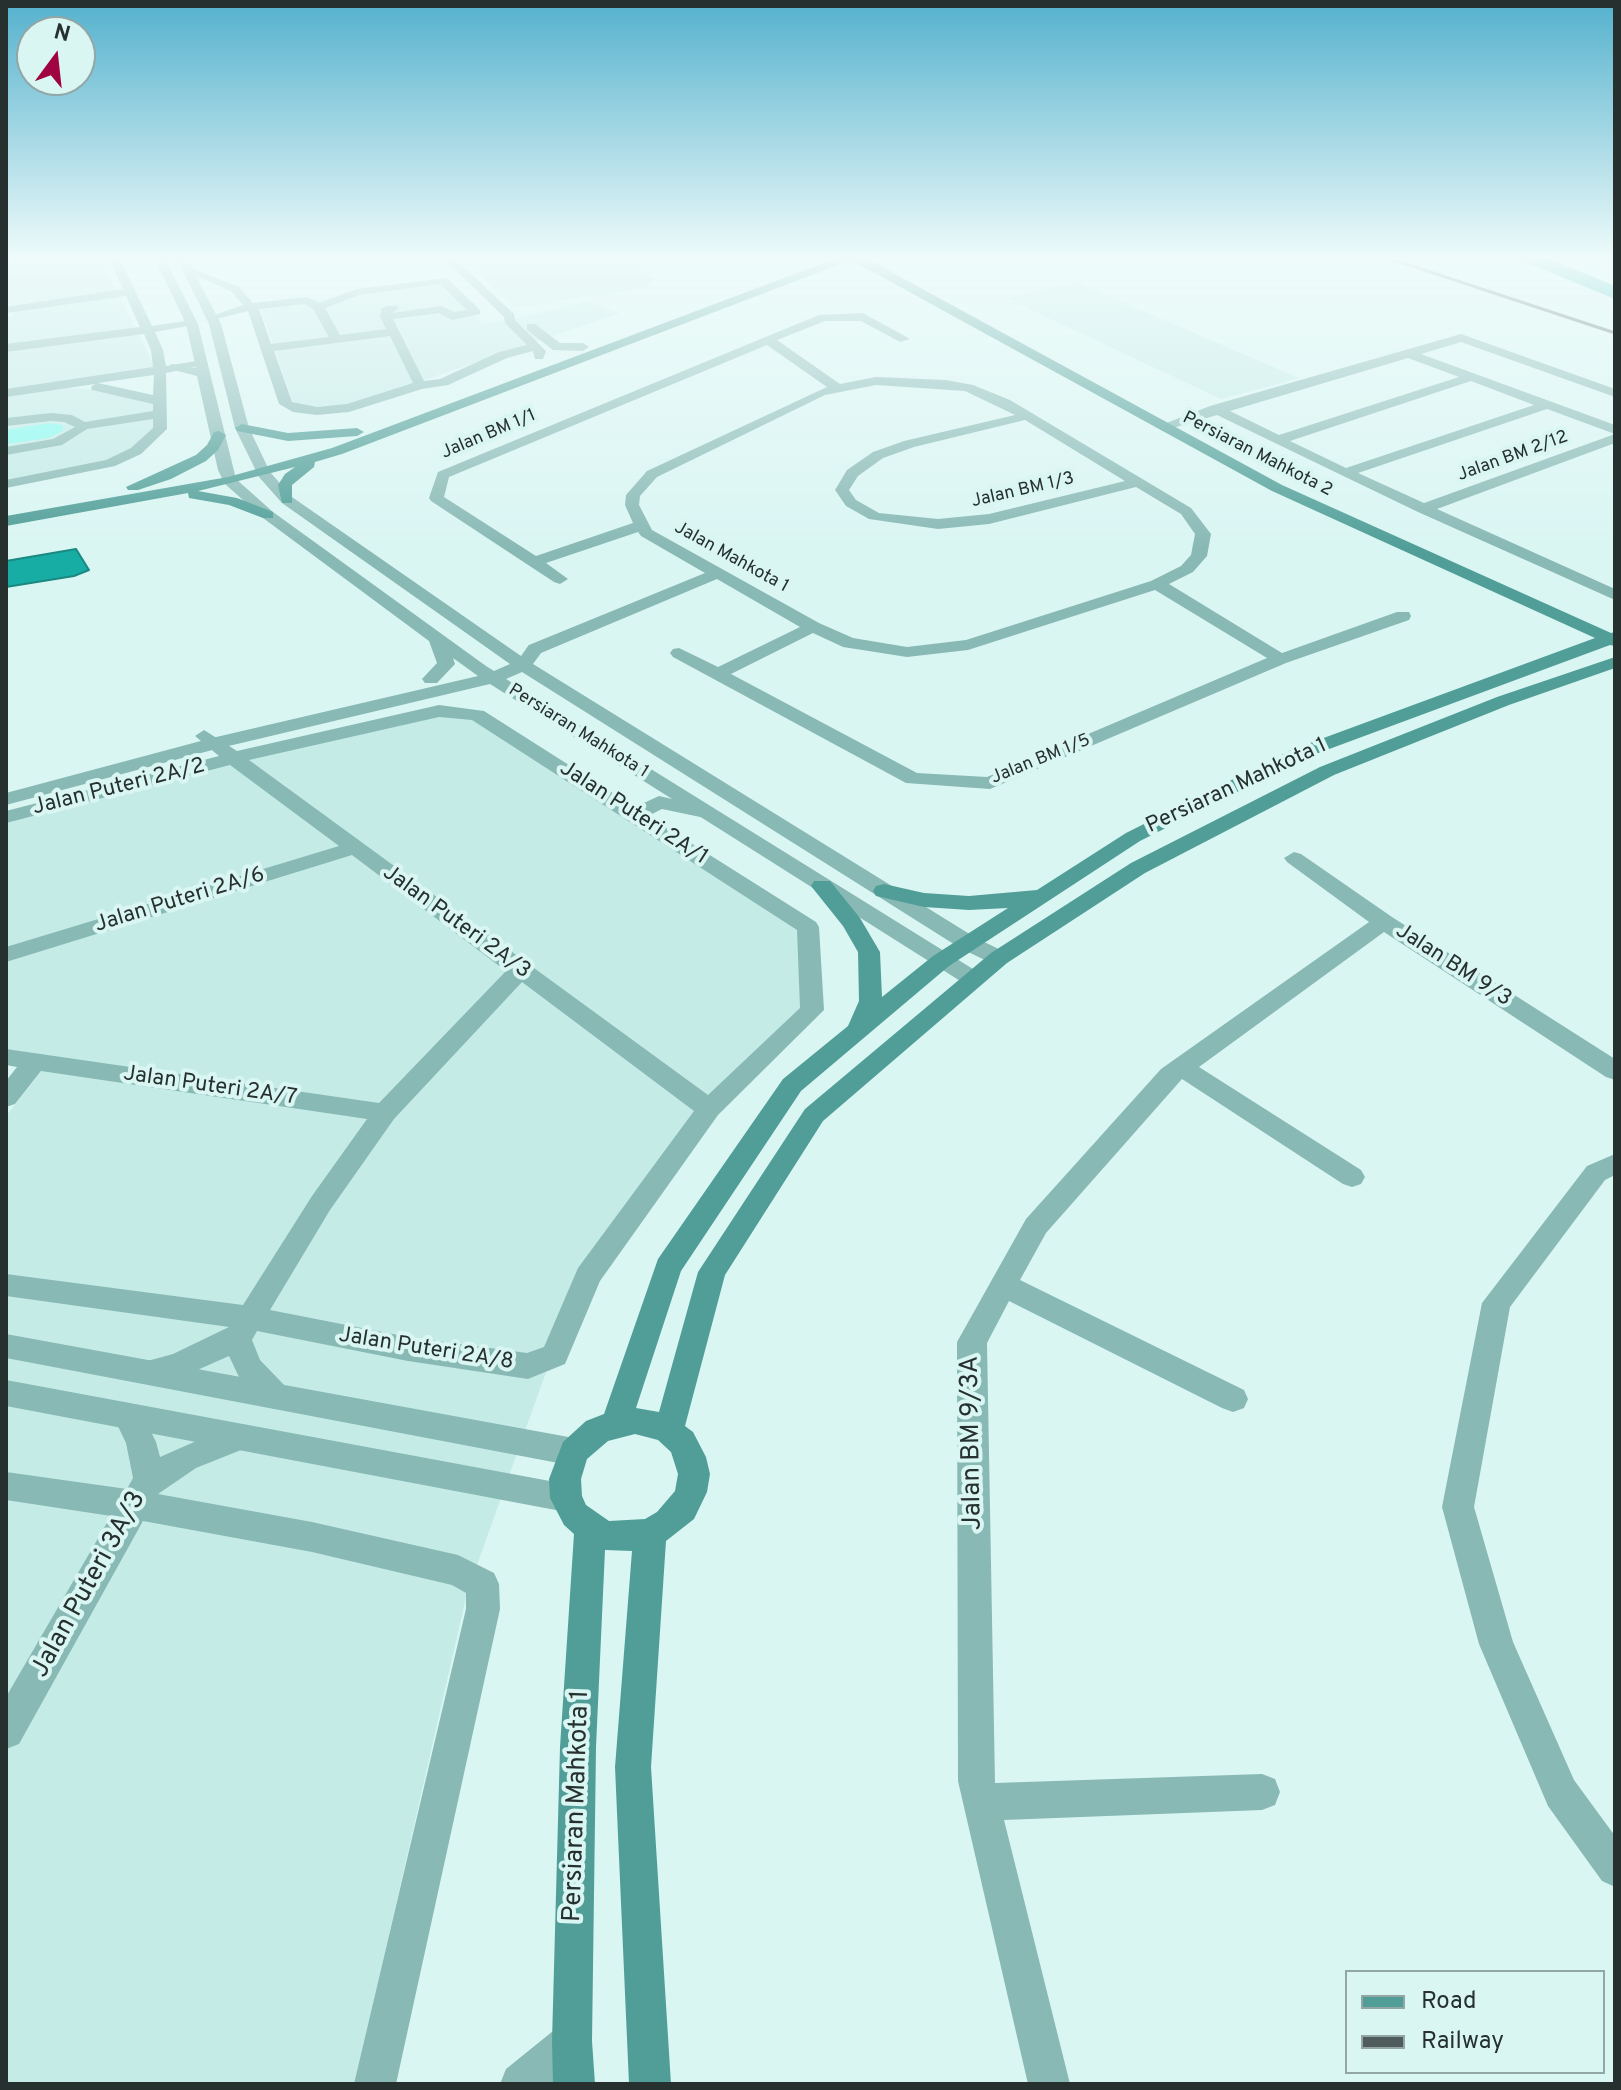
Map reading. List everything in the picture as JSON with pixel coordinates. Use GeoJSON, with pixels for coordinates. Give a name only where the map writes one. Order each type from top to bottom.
{"type":"FeatureCollection","features":[{"type":"Feature","properties":{"kind":"main road"},"geometry":{"type":"LineString","coordinates":[[261,469],[567,353]]}},
{"type":"Feature","properties":{"kind":"main road"},"geometry":{"type":"LineString","coordinates":[[287,500],[285,485],[290,477],[311,463],[595,353]]}},
{"type":"Feature","properties":{"kind":"main road","name":"Persiaran Mahkota 2"},"geometry":{"type":"LineString","coordinates":[[1027,353],[1277,488],[1565,618],[1614,636]]}},
{"type":"Feature","properties":{"kind":"main road","name":"Persiaran Mahkota 2"},"geometry":{"type":"LineString","coordinates":[[1052,353],[1277,474],[1614,636]]}},
{"type":"Feature","properties":{"kind":"main road"},"geometry":{"type":"LineString","coordinates":[[242,428],[288,437],[357,432]]}},
{"type":"Feature","properties":{"kind":"main road"},"geometry":{"type":"LineString","coordinates":[[133,487],[184,469],[213,447],[219,435]]}},
{"type":"Feature","properties":{"kind":"main road"},"geometry":{"type":"LineString","coordinates":[[6,507],[227,476],[337,451]]}},
{"type":"Feature","properties":{"kind":"main road"},"geometry":{"type":"LineString","coordinates":[[6,521],[165,495],[227,476]]}},
{"type":"Feature","properties":{"kind":"main road"},"geometry":{"type":"LineString","coordinates":[[165,495],[214,497],[268,515]]}},
{"type":"Feature","properties":{"kind":"main road"},"geometry":{"type":"LineString","coordinates":[[1565,618],[1574,642],[1573,653]]}},
{"type":"Feature","properties":{"kind":"main road","name":"Persiaran Mahkota 1"},"geometry":{"type":"LineString","coordinates":[[616,1423],[668,1267],[792,1085],[941,961],[1133,837],[1298,754],[1614,636]]}},
{"type":"Feature","properties":{"kind":"main road","name":"Persiaran Mahkota 1"},"geometry":{"type":"LineString","coordinates":[[669,1430],[712,1272],[814,1115],[973,979],[999,958],[1138,868],[1327,771],[1503,701],[1612,665]]}},
{"type":"Feature","properties":{"kind":"main road"},"geometry":{"type":"LineString","coordinates":[[822,886],[852,923],[869,952],[871,1001],[854,1034]]}},
{"type":"Feature","properties":{"kind":"main road"},"geometry":{"type":"LineString","coordinates":[[884,891],[924,900],[969,903],[1009,901],[1050,890]]}},
{"type":"Feature","properties":{"kind":"main road"},"geometry":{"type":"LineString","coordinates":[[616,1423],[653,1423],[669,1430],[682,1442],[691,1457],[694,1474],[691,1492],[683,1509],[668,1523],[650,1533],[629,1537],[608,1536],[590,1528],[575,1515],[566,1498],[565,1479],[574,1452],[597,1431],[616,1423]]}},
{"type":"Feature","properties":{"kind":"main road","name":"Persiaran Mahkota 1"},"geometry":{"type":"LineString","coordinates":[[574,2084],[572,2041],[578,1747],[590,1528]]}},
{"type":"Feature","properties":{"kind":"main road"},"geometry":{"type":"LineString","coordinates":[[650,1533],[633,1767],[650,2084]]}},
{"type":"Feature","properties":{"kind":"street"},"geometry":{"type":"LineString","coordinates":[[6,484],[81,471],[136,451],[160,429],[166,369],[159,353]]}},
{"type":"Feature","properties":{"kind":"street"},"geometry":{"type":"LineString","coordinates":[[199,353],[227,476]]}},
{"type":"Feature","properties":{"kind":"street","name":"Persiaran Mahkota 1"},"geometry":{"type":"LineString","coordinates":[[223,353],[242,428],[261,469],[287,500],[504,653],[968,943],[999,958]]}},
{"type":"Feature","properties":{"kind":"street"},"geometry":{"type":"LineString","coordinates":[[270,353],[286,404],[317,411],[349,408],[420,385],[443,382],[513,353]]}},
{"type":"Feature","properties":{"kind":"street"},"geometry":{"type":"LineString","coordinates":[[404,353],[420,385]]}},
{"type":"Feature","properties":{"kind":"street"},"geometry":{"type":"LineString","coordinates":[[533,364],[539,353]]}},
{"type":"Feature","properties":{"kind":"street","name":"Jalan BM 1/1"},"geometry":{"type":"LineString","coordinates":[[560,579],[436,498],[443,475],[735,353]]}},
{"type":"Feature","properties":{"kind":"street"},"geometry":{"type":"LineString","coordinates":[[786,353],[837,388]]}},
{"type":"Feature","properties":{"kind":"street"},"geometry":{"type":"LineString","coordinates":[[1211,407],[1407,353],[1615,430]]}},
{"type":"Feature","properties":{"kind":"street"},"geometry":{"type":"LineString","coordinates":[[1502,353],[1615,393]]}},
{"type":"Feature","properties":{"kind":"street"},"geometry":{"type":"LineString","coordinates":[[6,393],[202,365],[228,369]]}},
{"type":"Feature","properties":{"kind":"street"},"geometry":{"type":"LineString","coordinates":[[1276,441],[1471,377]]}},
{"type":"Feature","properties":{"kind":"street"},"geometry":{"type":"LineString","coordinates":[[1163,427],[1211,407],[1303,378]]}},
{"type":"Feature","properties":{"kind":"street","name":"Jalan Mahkota 1"},"geometry":{"type":"LineString","coordinates":[[876,381],[946,384],[987,394],[1026,416],[1186,511],[1203,534],[1199,556],[1187,569],[1157,584],[968,645],[907,652],[849,643],[813,627],[646,533],[632,505],[633,495],[652,474],[804,400],[837,388],[876,381]]}},
{"type":"Feature","properties":{"kind":"street"},"geometry":{"type":"LineString","coordinates":[[58,385],[118,389],[162,408]]}},
{"type":"Feature","properties":{"kind":"street"},"geometry":{"type":"LineString","coordinates":[[1345,473],[1546,405]]}},
{"type":"Feature","properties":{"kind":"street"},"geometry":{"type":"LineString","coordinates":[[1211,407],[1276,441],[1615,595]]}},
{"type":"Feature","properties":{"kind":"street"},"geometry":{"type":"LineString","coordinates":[[6,451],[57,442],[83,426],[162,408]]}},
{"type":"Feature","properties":{"kind":"street","name":"Jalan BM 1/3"},"geometry":{"type":"LineString","coordinates":[[1026,416],[894,449],[862,464],[852,473],[842,490],[851,503],[874,516],[938,524],[989,519],[1139,482]]}},
{"type":"Feature","properties":{"kind":"street"},"geometry":{"type":"LineString","coordinates":[[6,422],[51,417],[67,418],[83,426]]}},
{"type":"Feature","properties":{"kind":"street","name":"Jalan BM 2/12"},"geometry":{"type":"LineString","coordinates":[[1423,509],[1615,438]]}},
{"type":"Feature","properties":{"kind":"street","name":"Persiaran Mahkota 1"},"geometry":{"type":"LineString","coordinates":[[227,476],[268,515],[474,665],[551,715],[659,793]]}},
{"type":"Feature","properties":{"kind":"street"},"geometry":{"type":"LineString","coordinates":[[534,562],[642,525]]}},
{"type":"Feature","properties":{"kind":"street"},"geometry":{"type":"LineString","coordinates":[[6,799],[431,679],[504,653],[535,649],[716,574]]}},
{"type":"Feature","properties":{"kind":"street"},"geometry":{"type":"LineString","coordinates":[[1157,584],[1280,659]]}},
{"type":"Feature","properties":{"kind":"street","name":"Jalan BM 1/5"},"geometry":{"type":"LineString","coordinates":[[679,653],[913,779],[990,783],[1280,659],[1403,616]]}},
{"type":"Feature","properties":{"kind":"street"},"geometry":{"type":"LineString","coordinates":[[717,674],[813,627]]}},
{"type":"Feature","properties":{"kind":"street"},"geometry":{"type":"LineString","coordinates":[[431,679],[446,664],[437,638]]}},
{"type":"Feature","properties":{"kind":"street"},"geometry":{"type":"LineString","coordinates":[[6,785],[493,678],[523,665],[535,649]]}},
{"type":"Feature","properties":{"kind":"street"},"geometry":{"type":"LineString","coordinates":[[454,687],[482,690],[551,715]]}},
{"type":"Feature","properties":{"kind":"street","name":"Jalan Puteri 2A/1"},"geometry":{"type":"LineString","coordinates":[[233,758],[439,711],[477,715],[808,927],[812,1010],[709,1109]]}},
{"type":"Feature","properties":{"kind":"street","name":"Jalan Puteri 2A/3"},"geometry":{"type":"LineString","coordinates":[[208,740],[709,1109]]}},
{"type":"Feature","properties":{"kind":"street","name":"Jalan Puteri 2A/2"},"geometry":{"type":"LineString","coordinates":[[6,817],[233,758]]}},
{"type":"Feature","properties":{"kind":"street"},"geometry":{"type":"LineString","coordinates":[[635,815],[659,793],[705,812],[973,979]]}},
{"type":"Feature","properties":{"kind":"street","name":"Jalan Puteri 2A/6"},"geometry":{"type":"LineString","coordinates":[[6,955],[354,848]]}},
{"type":"Feature","properties":{"kind":"street","name":"Jalan BM 9/3"},"geometry":{"type":"LineString","coordinates":[[1294,858],[1384,922],[1615,1071]]}},
{"type":"Feature","properties":{"kind":"street","name":"Jalan BM 9/3A"},"geometry":{"type":"LineString","coordinates":[[1049,2084],[976,1781],[972,1342],[1036,1226],[1170,1075],[1384,922]]}},
{"type":"Feature","properties":{"kind":"street"},"geometry":{"type":"LineString","coordinates":[[150,1372],[177,1366],[243,1329],[321,1203],[385,1113],[520,970]]}},
{"type":"Feature","properties":{"kind":"street"},"geometry":{"type":"LineString","coordinates":[[6,1057],[35,1061]]}},
{"type":"Feature","properties":{"kind":"street"},"geometry":{"type":"LineString","coordinates":[[6,1098],[35,1061]]}},
{"type":"Feature","properties":{"kind":"street","name":"Jalan Puteri 2A/7"},"geometry":{"type":"LineString","coordinates":[[35,1061],[385,1113]]}},
{"type":"Feature","properties":{"kind":"street"},"geometry":{"type":"LineString","coordinates":[[1181,1067],[1352,1177]]}},
{"type":"Feature","properties":{"kind":"street","name":"Jalan Puteri 2A/8"},"geometry":{"type":"LineString","coordinates":[[6,1285],[243,1329],[528,1366],[555,1355],[588,1276],[709,1109]]}},
{"type":"Feature","properties":{"kind":"street"},"geometry":{"type":"LineString","coordinates":[[1615,1164],[1596,1173],[1496,1303],[1458,1507],[1496,1644],[1561,1793],[1615,1868]]}},
{"type":"Feature","properties":{"kind":"street"},"geometry":{"type":"LineString","coordinates":[[1003,1285],[1233,1399]]}},
{"type":"Feature","properties":{"kind":"street"},"geometry":{"type":"LineString","coordinates":[[243,1329],[249,1368],[275,1396]]}},
{"type":"Feature","properties":{"kind":"street"},"geometry":{"type":"LineString","coordinates":[[6,1346],[574,1452]]}},
{"type":"Feature","properties":{"kind":"street"},"geometry":{"type":"LineString","coordinates":[[6,1393],[566,1498]]}},
{"type":"Feature","properties":{"kind":"street","name":"Jalan Puteri 3A/3"},"geometry":{"type":"LineString","coordinates":[[129,1418],[141,1442],[143,1493]]}},
{"type":"Feature","properties":{"kind":"street","name":"Jalan Puteri 3A/3"},"geometry":{"type":"LineString","coordinates":[[6,1731],[143,1493],[185,1458],[235,1438]]}},
{"type":"Feature","properties":{"kind":"street"},"geometry":{"type":"LineString","coordinates":[[6,1486],[143,1493],[458,1571],[482,1584],[483,1609],[375,2084]]}},
{"type":"Feature","properties":{"kind":"street"},"geometry":{"type":"LineString","coordinates":[[981,1802],[1262,1792]]}},
{"type":"Feature","properties":{"kind":"street"},"geometry":{"type":"LineString","coordinates":[[521,2084],[572,2041]]}},
{"type":"Feature","properties":{"kind":"shaded area"},"geometry":{"type":"Polygon","coordinates":[[[6,353],[148,353],[156,369],[57,387],[114,391],[155,404],[156,429],[132,450],[108,461],[6,482],[6,353]]]}},
{"type":"Feature","properties":{"kind":"shaded area"},"geometry":{"type":"Polygon","coordinates":[[[276,353],[505,353],[348,406],[321,409],[293,403],[276,353]]]}},
{"type":"Feature","properties":{"kind":"shaded area"},"geometry":{"type":"Polygon","coordinates":[[[1122,353],[1240,353],[1299,378],[1221,399],[1122,353]]]}},
{"type":"Feature","properties":{"kind":"shaded area"},"geometry":{"type":"Polygon","coordinates":[[[49,423],[63,425],[63,431],[48,438],[6,444],[6,430],[49,423]]]}},
{"type":"Feature","properties":{"kind":"shaded area"},"geometry":{"type":"Polygon","coordinates":[[[76,549],[89,570],[74,576],[6,587],[6,561],[76,549]]]}},
{"type":"Feature","properties":{"kind":"shaded area"},"geometry":{"type":"Polygon","coordinates":[[[439,714],[473,719],[801,929],[803,1008],[583,1269],[467,1593],[355,2084],[6,2084],[6,1116],[52,1058],[6,1050],[6,822],[439,714]]]}}]}
